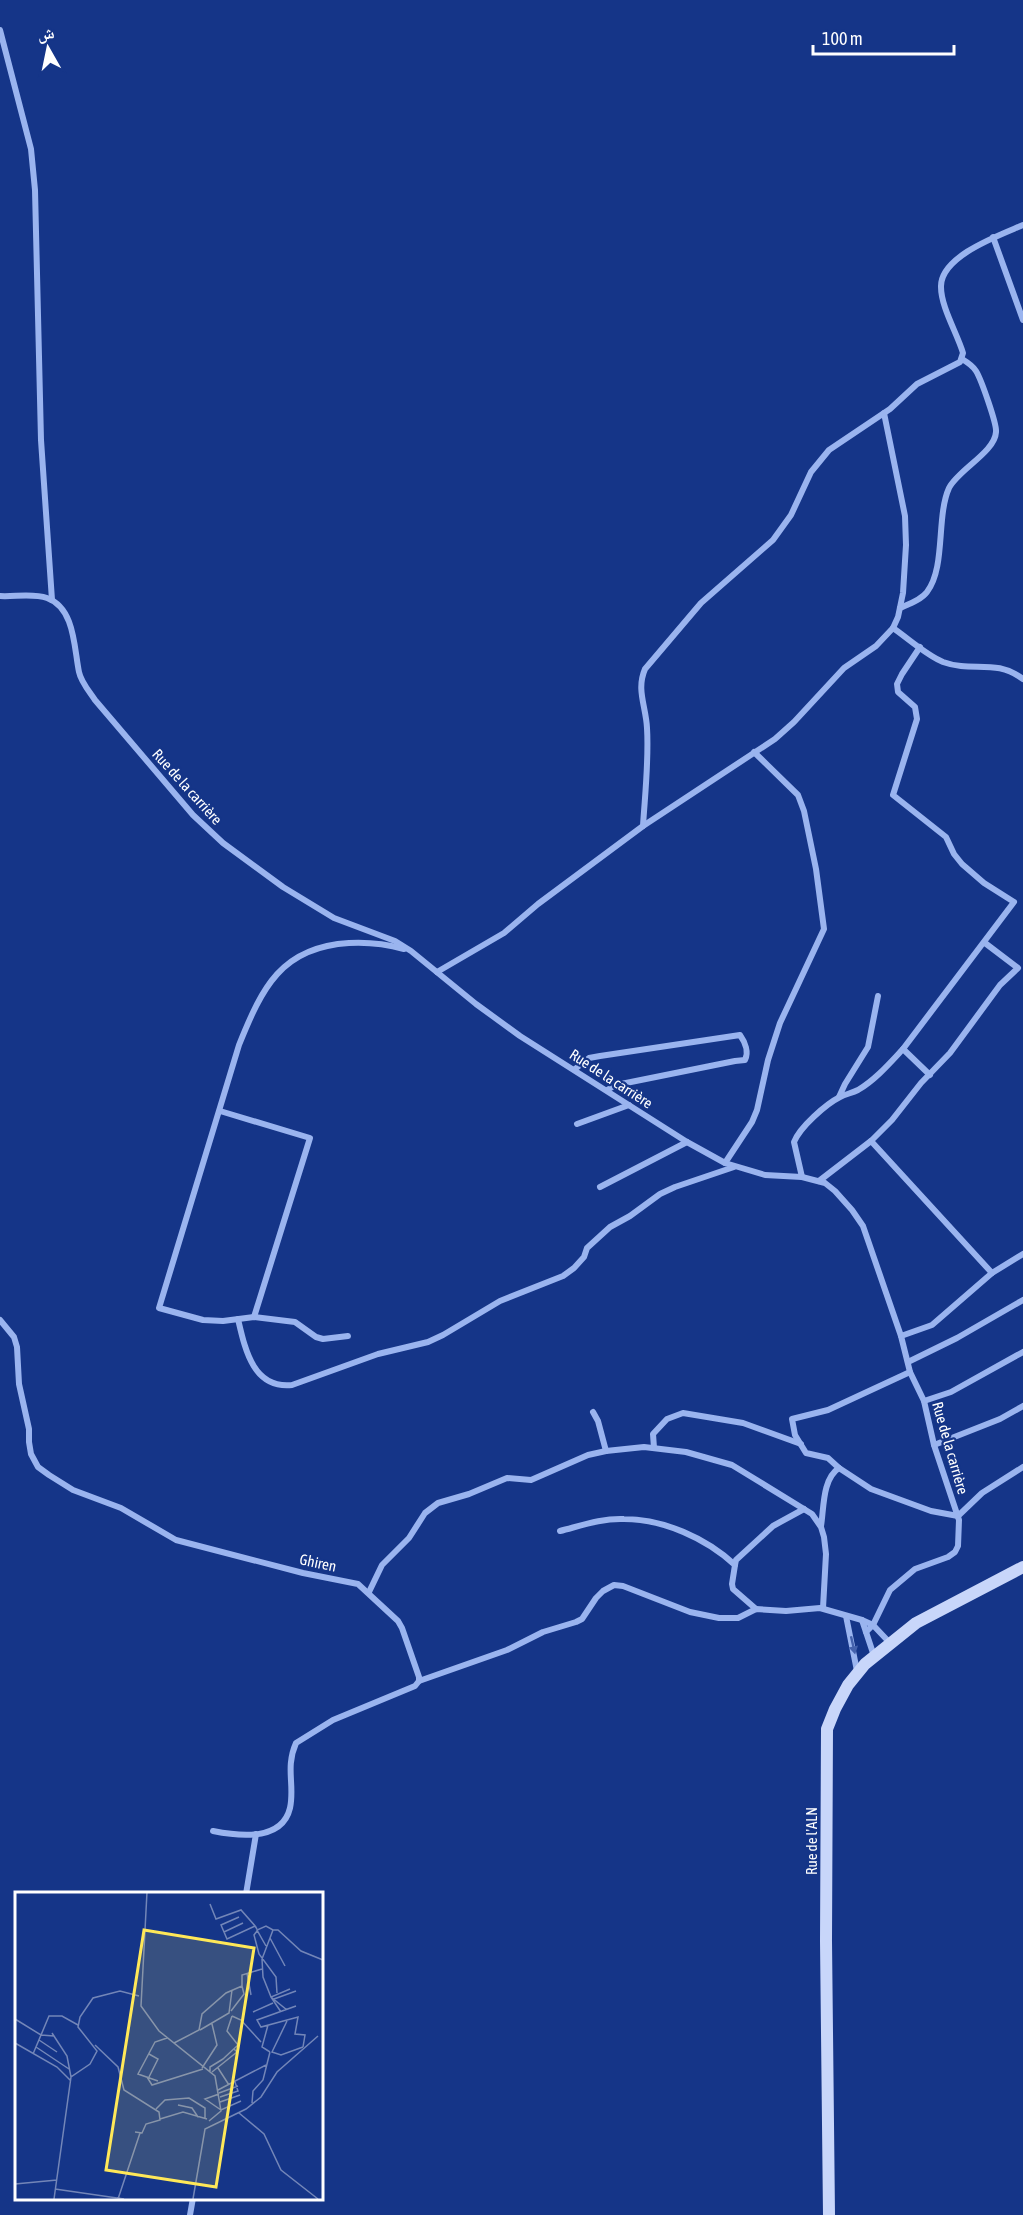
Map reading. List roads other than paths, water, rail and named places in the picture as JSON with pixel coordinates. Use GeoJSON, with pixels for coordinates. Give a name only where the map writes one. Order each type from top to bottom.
{"type":"FeatureCollection","features":[{"type":"Feature","properties":{"kind":"main road","name":"Rue de l'ALN"},"geometry":{"type":"LineString","coordinates":[[829,2215],[826,1941],[827,1729],[835,1709],[857,1674],[865,1664],[890,1643],[916,1623],[1023,1567]]}},
{"type":"Feature","properties":{"kind":"street"},"geometry":{"type":"LineString","coordinates":[[0,30],[31,149],[35,190],[41,440],[51,600]]}},
{"type":"Feature","properties":{"kind":"street"},"geometry":{"type":"LineString","coordinates":[[900,608],[916,602],[926,594],[933,582],[944,511],[950,488],[990,446],[996,434],[994,420],[976,370],[962,359],[961,348],[940,286],[944,274],[952,263],[969,250],[1023,225]]}},
{"type":"Feature","properties":{"kind":"street"},"geometry":{"type":"LineString","coordinates":[[993,237],[1023,320]]}},
{"type":"Feature","properties":{"kind":"street"},"geometry":{"type":"LineString","coordinates":[[643,826],[647,728],[640,697],[641,678],[645,669],[701,603],[773,540],[791,515],[812,472],[829,450],[884,413],[917,384],[962,359]]}},
{"type":"Feature","properties":{"kind":"street"},"geometry":{"type":"LineString","coordinates":[[437,972],[504,933],[547,897],[643,826],[775,739],[844,668],[876,646],[893,628],[900,608],[906,545],[905,516],[884,413]]}},
{"type":"Feature","properties":{"kind":"street"},"geometry":{"type":"LineString","coordinates":[[0,596],[45,597],[51,600]]}},
{"type":"Feature","properties":{"kind":"street","name":"Rue de la carrière"},"geometry":{"type":"LineString","coordinates":[[51,600],[67,617],[75,638],[79,673],[85,686],[193,815],[249,863],[319,910],[395,941],[520,1036],[687,1142],[734,1167],[765,1175],[802,1177],[819,1181],[835,1191],[863,1226],[901,1336],[910,1372],[924,1401],[934,1445],[958,1516],[958,1546],[955,1552],[948,1557],[915,1569],[890,1590],[873,1625]]}},
{"type":"Feature","properties":{"kind":"street"},"geometry":{"type":"LineString","coordinates":[[893,628],[941,661],[956,666],[1000,667],[1011,670],[1023,679]]}},
{"type":"Feature","properties":{"kind":"street"},"geometry":{"type":"LineString","coordinates":[[802,1177],[794,1142],[796,1137],[822,1110],[839,1097],[857,1090],[903,1049],[1014,902],[984,883],[954,854],[946,837],[893,795],[917,719],[915,707],[898,692],[897,684],[920,647]]}},
{"type":"Feature","properties":{"kind":"street"},"geometry":{"type":"LineString","coordinates":[[725,1163],[752,1122],[760,1101],[768,1060],[780,1023],[824,929],[816,869],[804,811],[798,795],[754,752]]}},
{"type":"Feature","properties":{"kind":"street"},"geometry":{"type":"LineString","coordinates":[[348,1336],[323,1339],[316,1337],[295,1322],[254,1317],[223,1321],[202,1320],[159,1308],[239,1045],[253,1011],[274,977],[292,960],[317,948],[347,943],[380,944],[412,952]]}},
{"type":"Feature","properties":{"kind":"street"},"geometry":{"type":"LineString","coordinates":[[819,1181],[871,1141],[892,1120],[950,1053],[1000,985],[1018,968],[985,943]]}},
{"type":"Feature","properties":{"kind":"street"},"geometry":{"type":"LineString","coordinates":[[839,1097],[868,1047],[878,996]]}},
{"type":"Feature","properties":{"kind":"street"},"geometry":{"type":"LineString","coordinates":[[575,1069],[589,1058],[600,1056],[740,1035],[744,1041],[747,1057],[745,1060],[616,1085],[607,1090]]}},
{"type":"Feature","properties":{"kind":"street"},"geometry":{"type":"LineString","coordinates":[[903,1049],[930,1075]]}},
{"type":"Feature","properties":{"kind":"street"},"geometry":{"type":"LineString","coordinates":[[577,1124],[629,1105]]}},
{"type":"Feature","properties":{"kind":"street"},"geometry":{"type":"LineString","coordinates":[[220,1111],[310,1138],[254,1317]]}},
{"type":"Feature","properties":{"kind":"street"},"geometry":{"type":"LineString","coordinates":[[871,1141],[992,1273]]}},
{"type":"Feature","properties":{"kind":"street"},"geometry":{"type":"LineString","coordinates":[[600,1187],[687,1142]]}},
{"type":"Feature","properties":{"kind":"street"},"geometry":{"type":"LineString","coordinates":[[238,1319],[244,1345],[252,1363],[261,1375],[280,1386],[292,1385],[378,1354],[428,1342],[500,1301],[563,1276],[574,1268],[584,1257],[587,1248],[610,1227],[630,1216],[660,1194],[734,1167]]}},
{"type":"Feature","properties":{"kind":"street"},"geometry":{"type":"LineString","coordinates":[[901,1336],[932,1325],[992,1273],[1023,1254]]}},
{"type":"Feature","properties":{"kind":"street"},"geometry":{"type":"LineString","coordinates":[[908,1362],[957,1338],[1023,1300]]}},
{"type":"Feature","properties":{"kind":"street","name":"Ghiren"},"geometry":{"type":"LineString","coordinates":[[0,1320],[14,1337],[17,1347],[19,1384],[29,1430],[28,1442],[31,1455],[38,1467],[73,1490],[130,1512],[176,1540],[303,1573],[358,1584],[398,1621],[419,1681]]}},
{"type":"Feature","properties":{"kind":"street"},"geometry":{"type":"LineString","coordinates":[[924,1401],[951,1392],[1023,1352]]}},
{"type":"Feature","properties":{"kind":"street"},"geometry":{"type":"LineString","coordinates":[[910,1372],[828,1410],[792,1419],[795,1435],[806,1454],[828,1458],[838,1468],[872,1489],[931,1510],[958,1516],[988,1488],[1023,1467]]}},
{"type":"Feature","properties":{"kind":"street"},"geometry":{"type":"LineString","coordinates":[[934,1445],[1000,1419],[1023,1406]]}},
{"type":"Feature","properties":{"kind":"street"},"geometry":{"type":"LineString","coordinates":[[593,1413],[598,1421],[606,1450]]}},
{"type":"Feature","properties":{"kind":"street"},"geometry":{"type":"LineString","coordinates":[[654,1448],[653,1434],[656,1430],[667,1419],[682,1413],[743,1423],[802,1444]]}},
{"type":"Feature","properties":{"kind":"street"},"geometry":{"type":"LineString","coordinates":[[369,1592],[382,1565],[409,1538],[425,1513],[431,1508],[507,1478],[531,1480],[588,1455],[606,1450],[654,1448],[686,1452],[732,1466],[812,1514],[821,1527]]}},
{"type":"Feature","properties":{"kind":"street"},"geometry":{"type":"LineString","coordinates":[[823,1608],[826,1554],[821,1527],[825,1493],[833,1472],[838,1468]]}},
{"type":"Feature","properties":{"kind":"street"},"geometry":{"type":"LineString","coordinates":[[756,1610],[733,1589],[736,1560],[773,1526],[804,1509]]}},
{"type":"Feature","properties":{"kind":"street"},"geometry":{"type":"LineString","coordinates":[[560,1531],[606,1520],[644,1521],[693,1536],[735,1565]]}},
{"type":"Feature","properties":{"kind":"street"},"geometry":{"type":"LineString","coordinates":[[213,1831],[231,1835],[256,1834],[274,1830],[284,1822],[290,1808],[290,1765],[296,1743],[333,1720],[415,1686],[419,1681],[507,1650],[543,1632],[576,1622],[582,1619],[603,1591],[614,1586],[623,1586],[690,1612],[719,1618],[738,1618],[756,1610],[823,1608],[873,1625],[890,1643]]}},
{"type":"Feature","properties":{"kind":"street"},"geometry":{"type":"LineString","coordinates":[[846,1616],[857,1674]]}},
{"type":"Feature","properties":{"kind":"street"},"geometry":{"type":"LineString","coordinates":[[862,1620],[874,1657]]}},
{"type":"Feature","properties":{"kind":"street"},"geometry":{"type":"LineString","coordinates":[[866,1632],[873,1625]]}},
{"type":"Feature","properties":{"kind":"street"},"geometry":{"type":"LineString","coordinates":[[246,1892],[256,1834]]}},
{"type":"Feature","properties":{"kind":"street"},"geometry":{"type":"LineString","coordinates":[[190,2215],[193,2200]]}}]}
